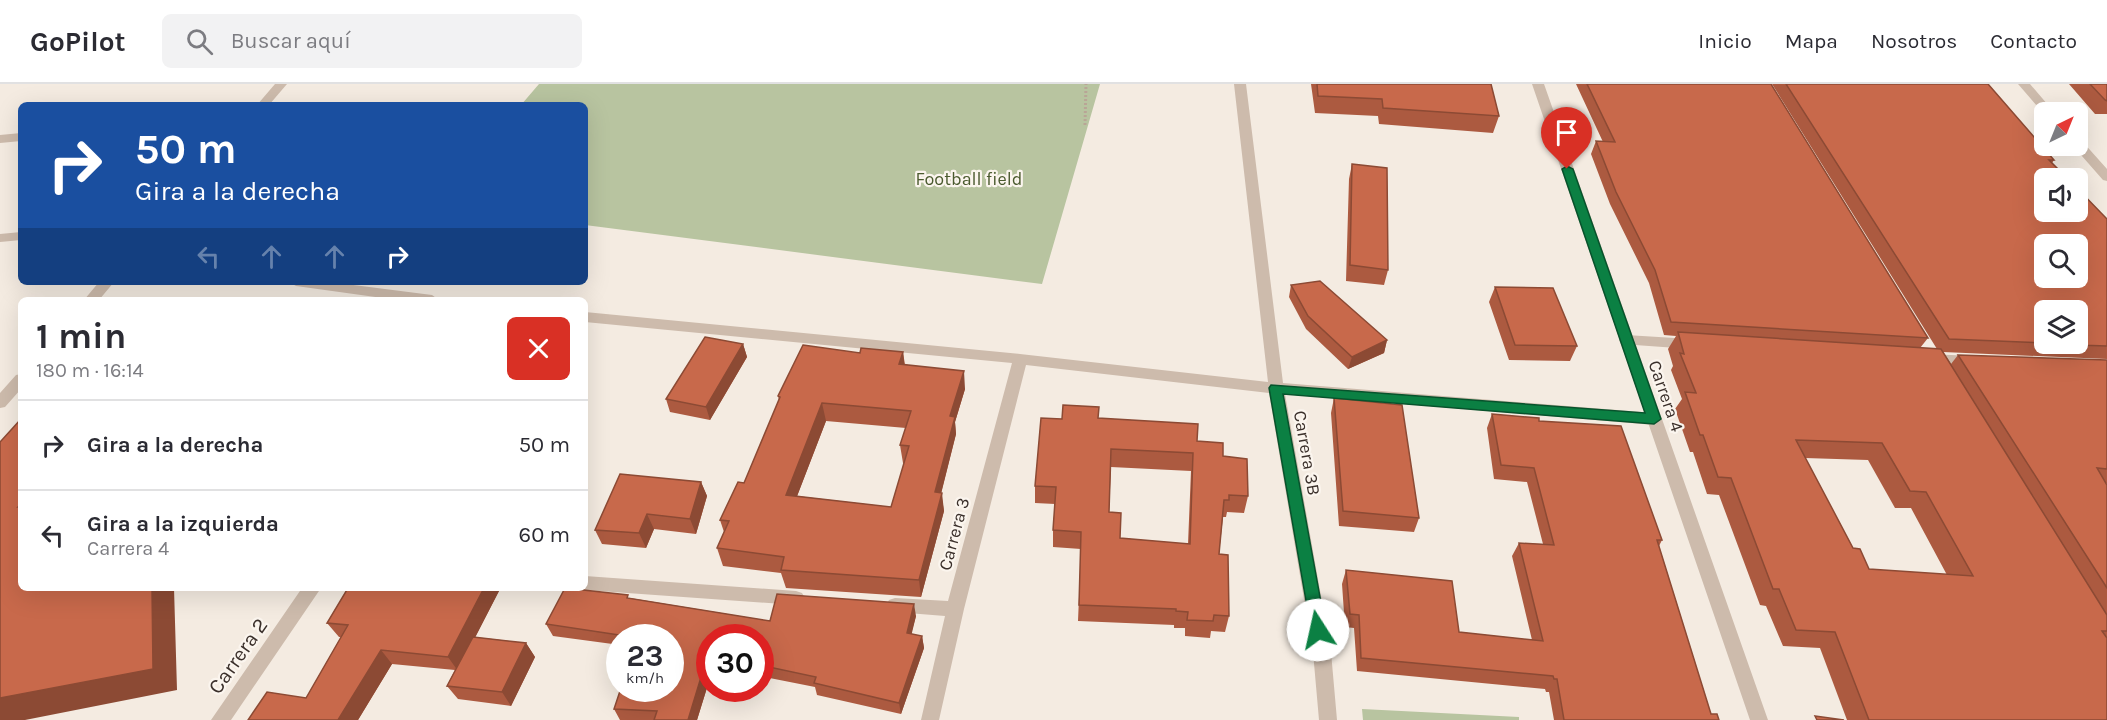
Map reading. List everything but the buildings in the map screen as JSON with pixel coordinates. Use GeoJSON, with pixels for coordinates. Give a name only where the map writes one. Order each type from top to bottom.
{"type":"FeatureCollection","features":[{"type":"Feature","properties":{"kind":"street"},"geometry":{"type":"LineString","coordinates":[[266,102],[281,84]]}},
{"type":"Feature","properties":{"kind":"street","name":"Carrera 3B"},"geometry":{"type":"LineString","coordinates":[[1240,84],[1276,388],[1322,652],[1328,720]]}},
{"type":"Feature","properties":{"kind":"street","name":"Carrera 4"},"geometry":{"type":"LineString","coordinates":[[1538,84],[1759,720]]}},
{"type":"Feature","properties":{"kind":"street"},"geometry":{"type":"LineString","coordinates":[[2024,84],[2040,102]]}},
{"type":"Feature","properties":{"kind":"street"},"geometry":{"type":"LineString","coordinates":[[0,139],[18,137]]}},
{"type":"Feature","properties":{"kind":"street"},"geometry":{"type":"LineString","coordinates":[[2088,155],[2107,177]]}},
{"type":"Feature","properties":{"kind":"street"},"geometry":{"type":"LineString","coordinates":[[0,238],[18,236]]}},
{"type":"Feature","properties":{"kind":"street"},"geometry":{"type":"LineString","coordinates":[[94,297],[104,285]]}},
{"type":"Feature","properties":{"kind":"street"},"geometry":{"type":"LineString","coordinates":[[319,285],[409,297]]}},
{"type":"Feature","properties":{"kind":"street"},"geometry":{"type":"LineString","coordinates":[[588,317],[1020,359],[1276,388],[1654,419]]}},
{"type":"Feature","properties":{"kind":"street"},"geometry":{"type":"LineString","coordinates":[[1626,340],[1709,345]]}},
{"type":"Feature","properties":{"kind":"street"},"geometry":{"type":"LineString","coordinates":[[1929,354],[1945,379]]}},
{"type":"Feature","properties":{"kind":"street"},"geometry":{"type":"LineString","coordinates":[[1909,357],[1929,354],[1991,361]]}},
{"type":"Feature","properties":{"kind":"street","name":"Carrera 3"},"geometry":{"type":"LineString","coordinates":[[930,720],[955,609],[1020,359]]}},
{"type":"Feature","properties":{"kind":"street"},"geometry":{"type":"LineString","coordinates":[[0,403],[18,382]]}},
{"type":"Feature","properties":{"kind":"street"},"geometry":{"type":"LineString","coordinates":[[588,584],[812,599]]}},
{"type":"Feature","properties":{"kind":"street","name":"Carrera 2"},"geometry":{"type":"LineString","coordinates":[[220,720],[310,591]]}},
{"type":"Feature","properties":{"kind":"street"},"geometry":{"type":"LineString","coordinates":[[884,604],[955,609]]}},
{"type":"Feature","properties":{"kind":"path"},"geometry":{"type":"LineString","coordinates":[[1085,125],[1086,84]]}},
{"type":"Feature","properties":{"kind":"green space","name":"Football field"},"geometry":{"type":"Polygon","coordinates":[[[539,84],[1100,84],[1042,284],[588,225],[588,102],[524,102],[539,84]]]}},
{"type":"Feature","properties":{"kind":"green space"},"geometry":{"type":"Polygon","coordinates":[[[1362,709],[1519,717],[1519,720],[1363,720],[1362,709]]]}},
{"type":"Feature","properties":{"kind":"route"},"geometry":{"type":"LineString","coordinates":[[1318,630],[1276,388],[1654,419],[1567,169]]}}]}
